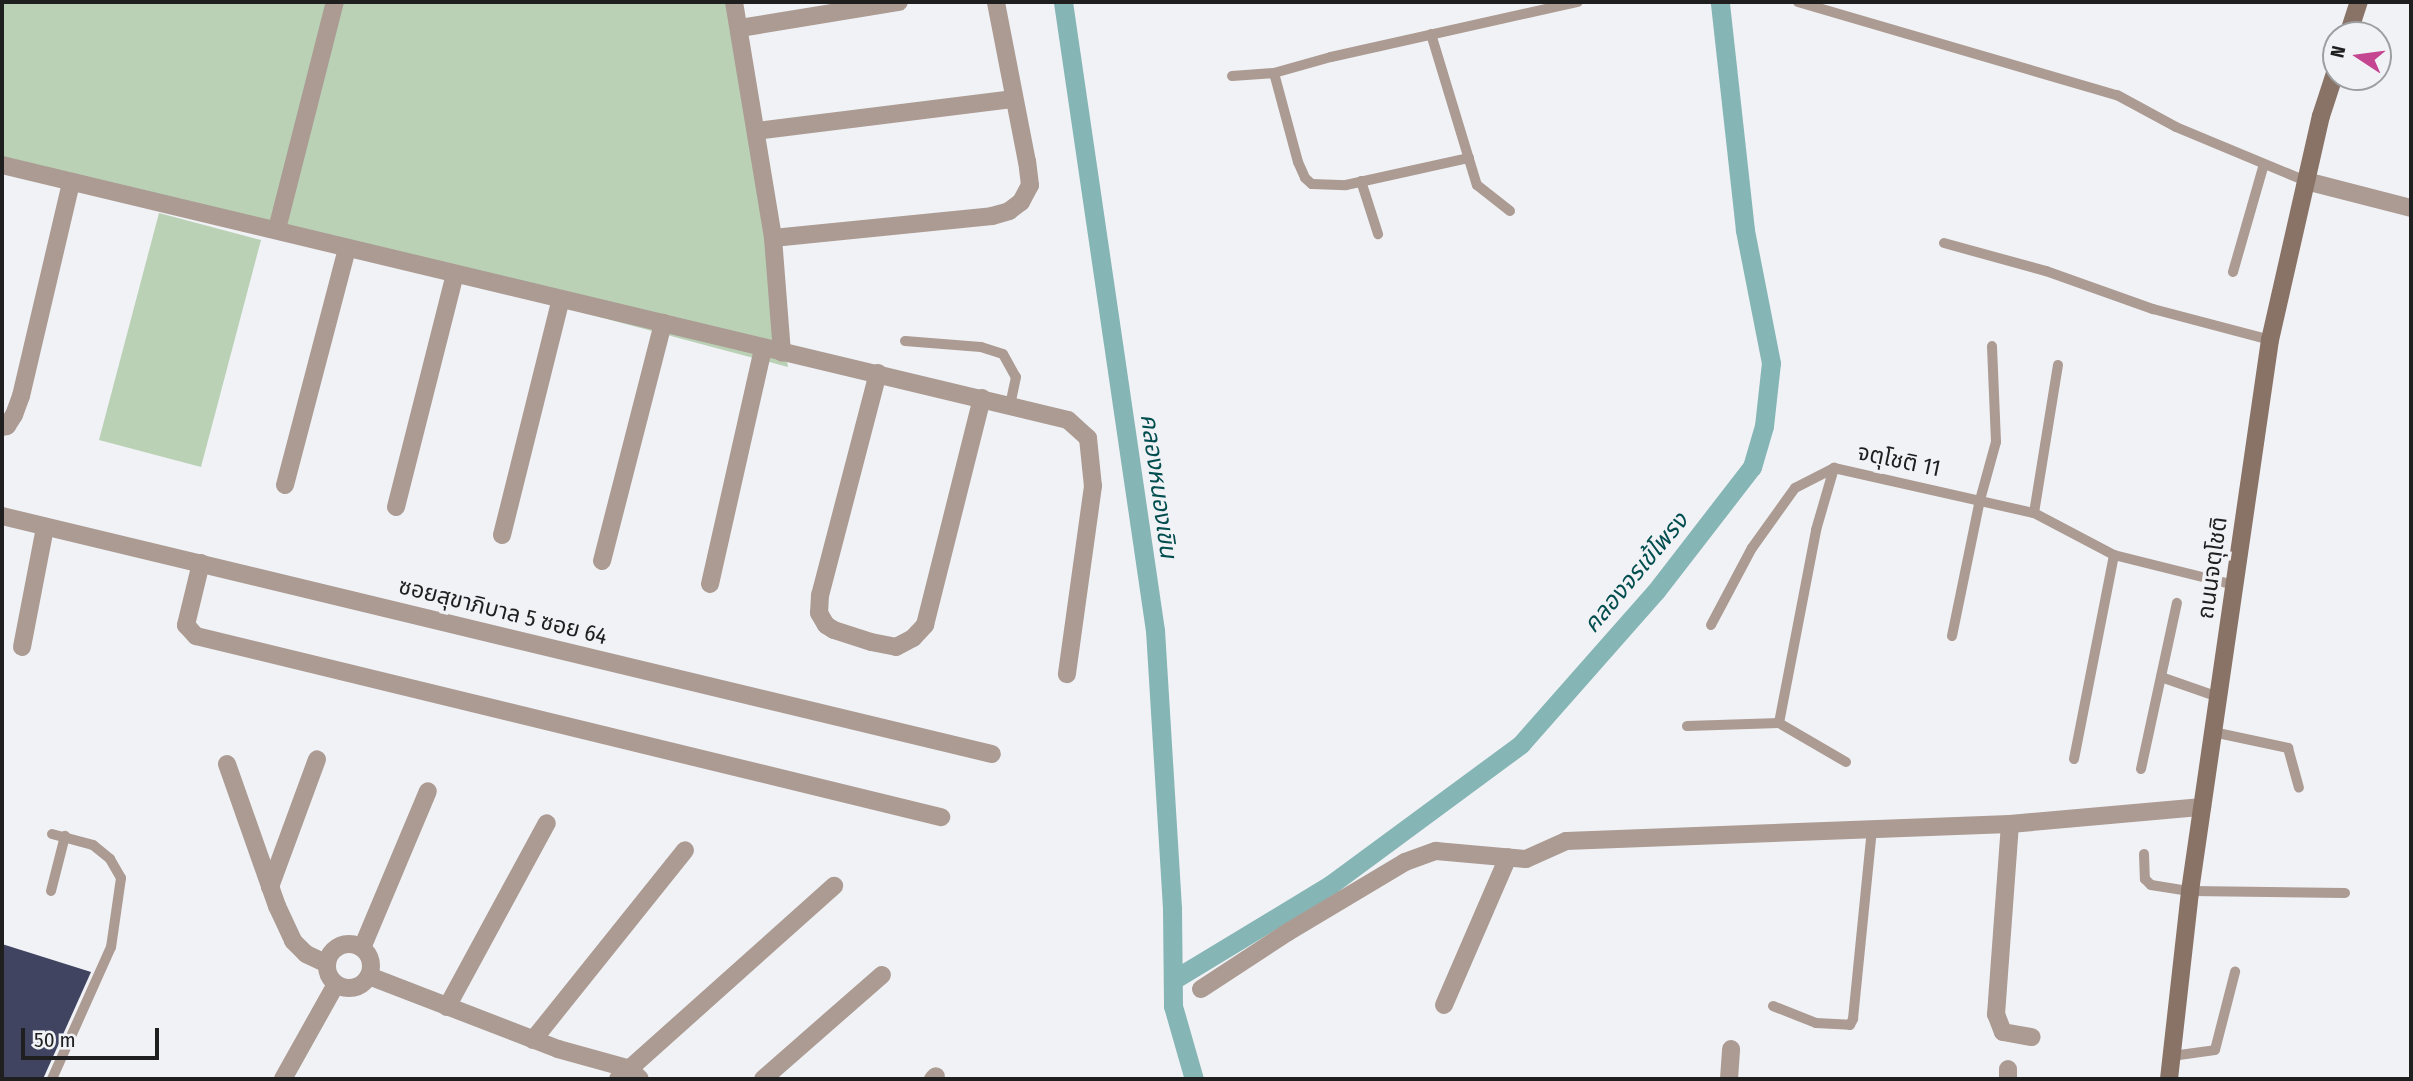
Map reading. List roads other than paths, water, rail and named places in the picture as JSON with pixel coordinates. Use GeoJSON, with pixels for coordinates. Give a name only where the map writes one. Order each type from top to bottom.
{"type":"FeatureCollection","features":[{"type":"Feature","properties":{"kind":"street"},"geometry":{"type":"LineString","coordinates":[[277,229],[335,2]]}},
{"type":"Feature","properties":{"kind":"street"},"geometry":{"type":"LineString","coordinates":[[734,2],[773,238],[782,353]]}},
{"type":"Feature","properties":{"kind":"street"},"geometry":{"type":"LineString","coordinates":[[740,28],[900,2]]}},
{"type":"Feature","properties":{"kind":"street"},"geometry":{"type":"LineString","coordinates":[[773,238],[992,216],[1009,211],[1021,202],[1030,185],[996,2]]}},
{"type":"Feature","properties":{"kind":"street"},"geometry":{"type":"LineString","coordinates":[[2353,21],[2359,2]]}},
{"type":"Feature","properties":{"kind":"street","name":"ถนนจตุโชติ"},"geometry":{"type":"LineString","coordinates":[[2169,1079],[2190,891],[2270,340],[2320,116],[2329,91]]}},
{"type":"Feature","properties":{"kind":"street"},"geometry":{"type":"LineString","coordinates":[[756,131],[1014,99]]}},
{"type":"Feature","properties":{"kind":"street"},"geometry":{"type":"LineString","coordinates":[[2,165],[1068,420],[1088,438],[1093,486],[1067,674]]}},
{"type":"Feature","properties":{"kind":"street"},"geometry":{"type":"LineString","coordinates":[[2306,181],[2411,208]]}},
{"type":"Feature","properties":{"kind":"street"},"geometry":{"type":"LineString","coordinates":[[2,427],[7,426],[14,415],[21,396],[71,183]]}},
{"type":"Feature","properties":{"kind":"street"},"geometry":{"type":"LineString","coordinates":[[285,485],[347,248]]}},
{"type":"Feature","properties":{"kind":"street"},"geometry":{"type":"LineString","coordinates":[[396,507],[455,274]]}},
{"type":"Feature","properties":{"kind":"street"},"geometry":{"type":"LineString","coordinates":[[502,535],[561,299]]}},
{"type":"Feature","properties":{"kind":"street"},"geometry":{"type":"LineString","coordinates":[[602,561],[663,323]]}},
{"type":"Feature","properties":{"kind":"street"},"geometry":{"type":"LineString","coordinates":[[710,584],[763,349]]}},
{"type":"Feature","properties":{"kind":"street"},"geometry":{"type":"LineString","coordinates":[[878,373],[820,595],[818,613],[826,625],[834,630],[872,642],[896,647],[913,638],[925,625],[982,398]]}},
{"type":"Feature","properties":{"kind":"street","name":"ซอยสุขาภิบาล 5 ซอย 64"},"geometry":{"type":"LineString","coordinates":[[2,516],[992,754]]}},
{"type":"Feature","properties":{"kind":"street"},"geometry":{"type":"LineString","coordinates":[[22,646],[44,527]]}},
{"type":"Feature","properties":{"kind":"street"},"geometry":{"type":"LineString","coordinates":[[201,563],[186,625],[196,636],[941,817]]}},
{"type":"Feature","properties":{"kind":"street"},"geometry":{"type":"LineString","coordinates":[[270,887],[317,759]]}},
{"type":"Feature","properties":{"kind":"street"},"geometry":{"type":"LineString","coordinates":[[227,764],[270,887],[293,941],[306,954],[327,964]]}},
{"type":"Feature","properties":{"kind":"street"},"geometry":{"type":"LineString","coordinates":[[362,948],[428,791]]}},
{"type":"Feature","properties":{"kind":"street"},"geometry":{"type":"LineString","coordinates":[[1201,989],[1288,932],[1405,862],[1436,851],[1525,859],[1566,841],[2010,824],[2202,807]]}},
{"type":"Feature","properties":{"kind":"street"},"geometry":{"type":"LineString","coordinates":[[447,1007],[547,823]]}},
{"type":"Feature","properties":{"kind":"street"},"geometry":{"type":"LineString","coordinates":[[2010,824],[1996,1014],[2003,1032],[2032,1037]]}},
{"type":"Feature","properties":{"kind":"street"},"geometry":{"type":"LineString","coordinates":[[533,1040],[685,850]]}},
{"type":"Feature","properties":{"kind":"street"},"geometry":{"type":"LineString","coordinates":[[1444,1005],[1508,858]]}},
{"type":"Feature","properties":{"kind":"street"},"geometry":{"type":"LineString","coordinates":[[369,976],[629,1076],[834,886]]}},
{"type":"Feature","properties":{"kind":"street"},"geometry":{"type":"LineString","coordinates":[[347,944],[362,948],[370,961],[369,976],[358,986],[351,988],[336,984],[328,972],[327,964],[329,957],[340,946],[347,944]]}},
{"type":"Feature","properties":{"kind":"street"},"geometry":{"type":"LineString","coordinates":[[764,1079],[882,975]]}},
{"type":"Feature","properties":{"kind":"street"},"geometry":{"type":"LineString","coordinates":[[283,1079],[336,984]]}},
{"type":"Feature","properties":{"kind":"street"},"geometry":{"type":"LineString","coordinates":[[1729,1079],[1731,1049]]}},
{"type":"Feature","properties":{"kind":"lane"},"geometry":{"type":"LineString","coordinates":[[1232,76],[1274,73],[1431,34],[1578,2]]}},
{"type":"Feature","properties":{"kind":"lane"},"geometry":{"type":"LineString","coordinates":[[1798,2],[2117,95],[2176,127],[2306,181]]}},
{"type":"Feature","properties":{"kind":"lane"},"geometry":{"type":"LineString","coordinates":[[1431,34],[1477,185],[1510,211]]}},
{"type":"Feature","properties":{"kind":"lane"},"geometry":{"type":"LineString","coordinates":[[1274,73],[1305,178],[1312,184],[1323,186],[1361,181],[1469,158]]}},
{"type":"Feature","properties":{"kind":"lane"},"geometry":{"type":"LineString","coordinates":[[2233,272],[2264,164]]}},
{"type":"Feature","properties":{"kind":"lane"},"geometry":{"type":"LineString","coordinates":[[1361,181],[1378,234]]}},
{"type":"Feature","properties":{"kind":"lane"},"geometry":{"type":"LineString","coordinates":[[1944,243],[2046,271],[2153,309],[2270,340]]}},
{"type":"Feature","properties":{"kind":"lane"},"geometry":{"type":"LineString","coordinates":[[905,341],[981,347],[1003,355],[1016,377],[1010,406]]}},
{"type":"Feature","properties":{"kind":"lane"},"geometry":{"type":"LineString","coordinates":[[1952,636],[1997,430],[1992,346]]}},
{"type":"Feature","properties":{"kind":"lane"},"geometry":{"type":"LineString","coordinates":[[2034,513],[2057,365]]}},
{"type":"Feature","properties":{"kind":"lane"},"geometry":{"type":"LineString","coordinates":[[1711,625],[1752,548],[1795,488],[1835,468]]}},
{"type":"Feature","properties":{"kind":"lane","name":"จตุโชติ 11"},"geometry":{"type":"LineString","coordinates":[[1779,723],[1816,530],[1835,468],[2034,513],[2114,555],[2234,585]]}},
{"type":"Feature","properties":{"kind":"lane"},"geometry":{"type":"LineString","coordinates":[[2074,759],[2114,555]]}},
{"type":"Feature","properties":{"kind":"lane"},"geometry":{"type":"LineString","coordinates":[[2141,769],[2177,603]]}},
{"type":"Feature","properties":{"kind":"lane"},"geometry":{"type":"LineString","coordinates":[[2161,677],[2218,697]]}},
{"type":"Feature","properties":{"kind":"lane"},"geometry":{"type":"LineString","coordinates":[[1687,726],[1779,723],[1846,762]]}},
{"type":"Feature","properties":{"kind":"lane"},"geometry":{"type":"LineString","coordinates":[[2213,732],[2288,748],[2300,788]]}},
{"type":"Feature","properties":{"kind":"lane"},"geometry":{"type":"LineString","coordinates":[[1773,1006],[1816,1023],[1850,1025],[1853,1019],[1872,830]]}},
{"type":"Feature","properties":{"kind":"lane"},"geometry":{"type":"LineString","coordinates":[[52,834],[93,845],[110,859],[121,878],[111,947],[52,1079]]}},
{"type":"Feature","properties":{"kind":"lane"},"geometry":{"type":"LineString","coordinates":[[51,891],[65,836]]}},
{"type":"Feature","properties":{"kind":"lane"},"geometry":{"type":"LineString","coordinates":[[2144,854],[2147,883],[2190,891],[2345,893]]}},
{"type":"Feature","properties":{"kind":"lane"},"geometry":{"type":"LineString","coordinates":[[2172,1056],[2215,1051],[2235,972]]}},
{"type":"Feature","properties":{"kind":"waterway","name":"คลองหนองเขิน"},"geometry":{"type":"LineString","coordinates":[[1063,2],[1155,630],[1172,909],[1173,1006],[1194,1079]]}},
{"type":"Feature","properties":{"kind":"waterway","name":"คลองจรเข้โพรง"},"geometry":{"type":"LineString","coordinates":[[1173,980],[1330,885],[1521,744],[1656,591],[1752,467],[1764,426],[1771,363],[1745,230],[1720,2]]}}]}
